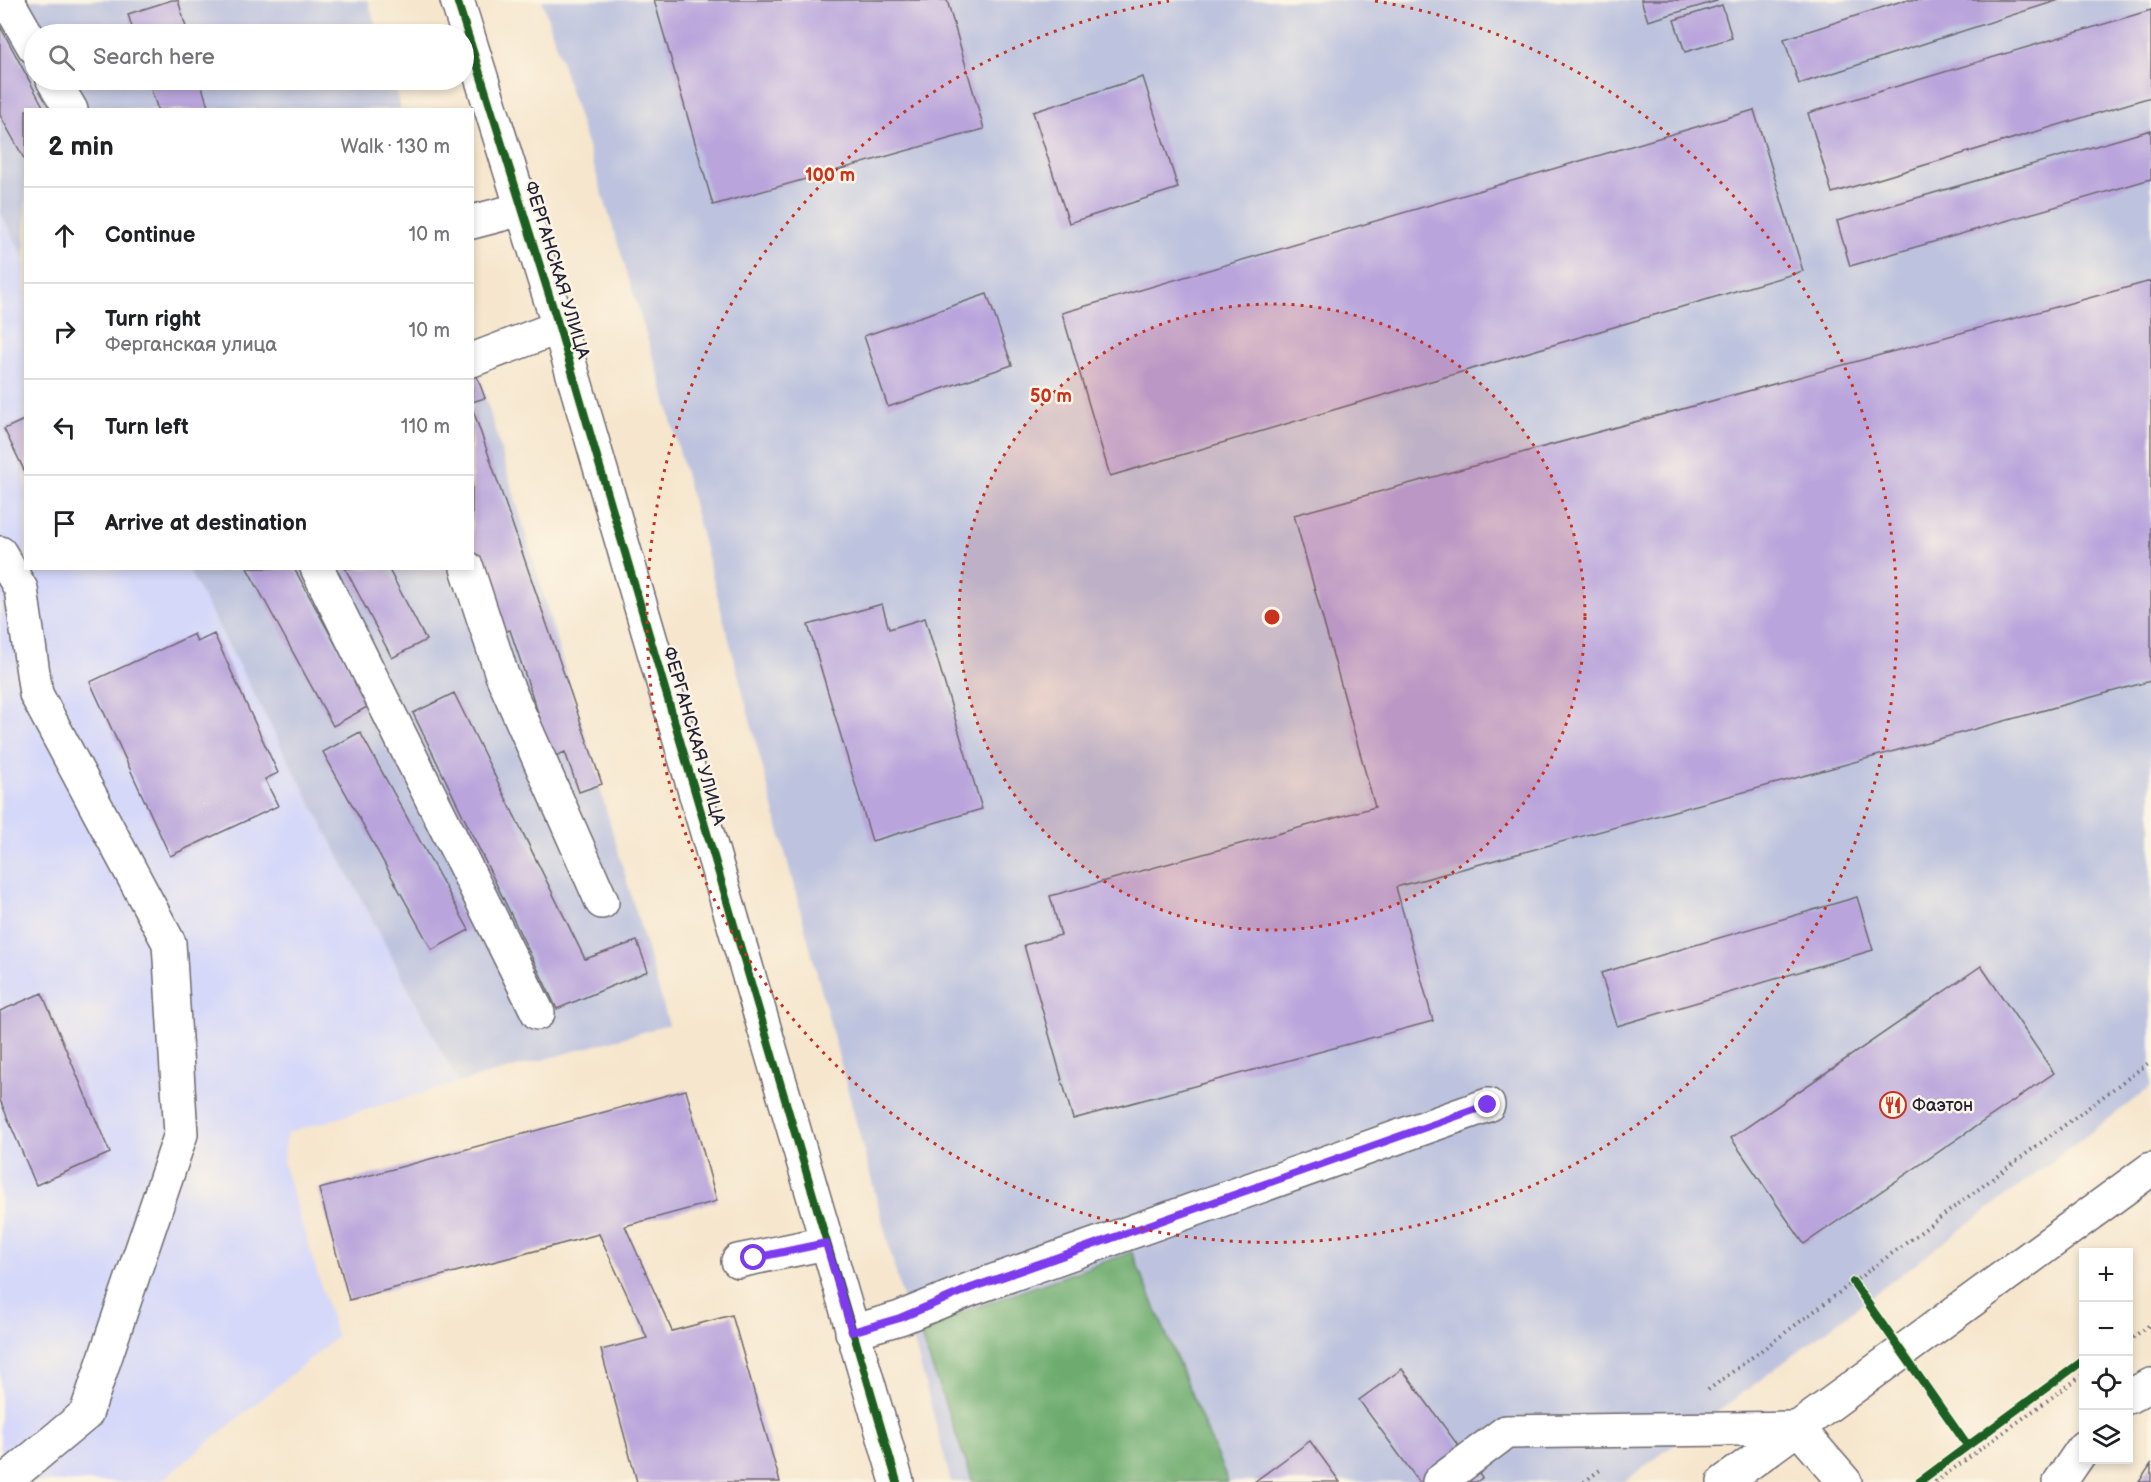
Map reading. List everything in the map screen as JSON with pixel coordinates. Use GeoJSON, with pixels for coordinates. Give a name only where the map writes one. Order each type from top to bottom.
{"type":"FeatureCollection","features":[{"type":"Feature","properties":{"kind":"street"},"geometry":{"type":"LineString","coordinates":[[7,0],[24,30]]}},
{"type":"Feature","properties":{"kind":"street","name":"ФЕРГАНСКАЯ УЛИЦА"},"geometry":{"type":"LineString","coordinates":[[457,0],[464,24]]}},
{"type":"Feature","properties":{"kind":"street","name":"ФЕРГАНСКАЯ УЛИЦА"},"geometry":{"type":"LineString","coordinates":[[474,55],[559,327],[897,1482]]}},
{"type":"Feature","properties":{"kind":"street"},"geometry":{"type":"LineString","coordinates":[[59,90],[70,108]]}},
{"type":"Feature","properties":{"kind":"street"},"geometry":{"type":"LineString","coordinates":[[474,221],[522,209]]}},
{"type":"Feature","properties":{"kind":"street"},"geometry":{"type":"LineString","coordinates":[[474,359],[559,327]]}},
{"type":"Feature","properties":{"kind":"street"},"geometry":{"type":"LineString","coordinates":[[0,552],[21,589],[36,694],[169,943],[181,1134],[86,1414],[4,1482]]}},
{"type":"Feature","properties":{"kind":"street"},"geometry":{"type":"LineString","coordinates":[[318,570],[538,1013]]}},
{"type":"Feature","properties":{"kind":"street"},"geometry":{"type":"LineString","coordinates":[[468,570],[502,675],[602,902]]}},
{"type":"Feature","properties":{"kind":"street"},"geometry":{"type":"LineString","coordinates":[[852,1332],[900,1318],[971,1288],[1488,1105]]}},
{"type":"Feature","properties":{"kind":"street"},"geometry":{"type":"LineString","coordinates":[[1724,1482],[2151,1169]]}},
{"type":"Feature","properties":{"kind":"street"},"geometry":{"type":"LineString","coordinates":[[738,1262],[826,1243]]}},
{"type":"Feature","properties":{"kind":"street"},"geometry":{"type":"LineString","coordinates":[[2133,1394],[2151,1385]]}},
{"type":"Feature","properties":{"kind":"street"},"geometry":{"type":"LineString","coordinates":[[1439,1482],[1506,1432],[1798,1428],[1845,1482]]}},
{"type":"Feature","properties":{"kind":"street"},"geometry":{"type":"LineString","coordinates":[[2060,1482],[2079,1454]]}},
{"type":"Feature","properties":{"kind":"path"},"geometry":{"type":"LineString","coordinates":[[1701,1395],[2151,1060]]}},
{"type":"Feature","properties":{"kind":"path"},"geometry":{"type":"LineString","coordinates":[[1853,1282],[1859,1291]]}},
{"type":"Feature","properties":{"kind":"path"},"geometry":{"type":"LineString","coordinates":[[2133,1337],[2151,1324]]}},
{"type":"Feature","properties":{"kind":"path"},"geometry":{"type":"LineString","coordinates":[[1935,1482],[2079,1378]]}},
{"type":"Feature","properties":{"kind":"path"},"geometry":{"type":"LineString","coordinates":[[1584,1482],[1602,1469]]}},
{"type":"Feature","properties":{"kind":"shaded area"},"geometry":{"type":"Polygon","coordinates":[[[0,0],[368,0],[375,24],[24,24],[24,90],[395,90],[401,108],[24,108],[24,258],[0,211],[0,0]]]}},
{"type":"Feature","properties":{"kind":"shaded area"},"geometry":{"type":"Polygon","coordinates":[[[542,0],[2151,0],[2151,1087],[1624,1482],[951,1482],[661,382],[542,0]]]}},
{"type":"Feature","properties":{"kind":"shaded area"},"geometry":{"type":"Polygon","coordinates":[[[0,211],[24,258],[24,570],[189,570],[458,1083],[287,1133],[283,1163],[337,1337],[160,1482],[0,1482],[0,211]]]}},
{"type":"Feature","properties":{"kind":"shaded area"},"geometry":{"type":"Polygon","coordinates":[[[474,357],[669,1025],[458,1083],[189,570],[474,570],[474,357]]]}},
{"type":"Feature","properties":{"kind":"green space"},"geometry":{"type":"Polygon","coordinates":[[[1132,1252],[1228,1482],[973,1482],[918,1328],[1132,1252]]]}},
{"type":"Feature","properties":{"kind":"building"},"geometry":{"type":"Polygon","coordinates":[[[178,0],[185,24],[131,24],[128,14],[178,0]]]}},
{"type":"Feature","properties":{"kind":"building"},"geometry":{"type":"Polygon","coordinates":[[[654,0],[947,0],[984,129],[713,205],[654,0]]]}},
{"type":"Feature","properties":{"kind":"building"},"geometry":{"type":"Polygon","coordinates":[[[1641,0],[1717,0],[1717,1],[1648,21],[1641,0]]]}},
{"type":"Feature","properties":{"kind":"building"},"geometry":{"type":"Polygon","coordinates":[[[1905,0],[2059,0],[1799,84],[1784,39],[1905,0]]]}},
{"type":"Feature","properties":{"kind":"building"},"geometry":{"type":"Polygon","coordinates":[[[1722,5],[1732,38],[1685,52],[1674,20],[1722,5]]]}},
{"type":"Feature","properties":{"kind":"building"},"geometry":{"type":"Polygon","coordinates":[[[2151,10],[2151,97],[1832,193],[1808,113],[2151,10]]]}},
{"type":"Feature","properties":{"kind":"building"},"geometry":{"type":"Polygon","coordinates":[[[0,26],[24,71],[24,90],[34,90],[44,108],[24,108],[24,158],[0,115],[0,26]]]}},
{"type":"Feature","properties":{"kind":"building"},"geometry":{"type":"Polygon","coordinates":[[[1143,77],[1178,188],[1069,223],[1033,112],[1143,77]]]}},
{"type":"Feature","properties":{"kind":"building"},"geometry":{"type":"Polygon","coordinates":[[[151,90],[203,90],[208,108],[157,108],[151,90]]]}},
{"type":"Feature","properties":{"kind":"building"},"geometry":{"type":"Polygon","coordinates":[[[1754,110],[1803,271],[1110,476],[1062,313],[1754,110]]]}},
{"type":"Feature","properties":{"kind":"building"},"geometry":{"type":"Polygon","coordinates":[[[2151,130],[2151,179],[1850,266],[1837,221],[2151,130]]]}},
{"type":"Feature","properties":{"kind":"building"},"geometry":{"type":"Polygon","coordinates":[[[2151,281],[2151,681],[1396,887],[1433,1021],[1073,1119],[1024,945],[1061,935],[1050,896],[1375,807],[1294,515],[2151,281]]]}},
{"type":"Feature","properties":{"kind":"building"},"geometry":{"type":"Polygon","coordinates":[[[987,294],[1012,365],[888,407],[864,336],[987,294]]]}},
{"type":"Feature","properties":{"kind":"building"},"geometry":{"type":"Polygon","coordinates":[[[474,368],[485,398],[474,401],[474,368]]]}},
{"type":"Feature","properties":{"kind":"building"},"geometry":{"type":"Polygon","coordinates":[[[474,413],[602,784],[579,792],[565,752],[553,757],[510,630],[501,633],[474,555],[474,413]]]}},
{"type":"Feature","properties":{"kind":"building"},"geometry":{"type":"Polygon","coordinates":[[[24,420],[24,470],[4,429],[24,420]]]}},
{"type":"Feature","properties":{"kind":"building"},"geometry":{"type":"Polygon","coordinates":[[[248,570],[295,570],[369,706],[333,726],[248,570]]]}},
{"type":"Feature","properties":{"kind":"building"},"geometry":{"type":"Polygon","coordinates":[[[346,570],[389,570],[426,640],[392,658],[346,570]]]}},
{"type":"Feature","properties":{"kind":"building"},"geometry":{"type":"Polygon","coordinates":[[[882,604],[889,629],[925,618],[982,809],[872,841],[808,625],[882,604]]]}},
{"type":"Feature","properties":{"kind":"building"},"geometry":{"type":"Polygon","coordinates":[[[194,634],[197,642],[214,634],[278,773],[265,779],[278,806],[170,856],[90,682],[194,634]]]}},
{"type":"Feature","properties":{"kind":"building"},"geometry":{"type":"Polygon","coordinates":[[[454,693],[585,959],[637,941],[648,971],[557,1009],[413,713],[454,693]]]}},
{"type":"Feature","properties":{"kind":"building"},"geometry":{"type":"Polygon","coordinates":[[[360,732],[469,930],[432,950],[323,752],[360,732]]]}},
{"type":"Feature","properties":{"kind":"building"},"geometry":{"type":"Polygon","coordinates":[[[1857,897],[1873,950],[1617,1026],[1601,973],[1857,897]]]}},
{"type":"Feature","properties":{"kind":"building","name":"Фаэтон"},"geometry":{"type":"Polygon","coordinates":[[[1981,966],[2054,1073],[1804,1244],[1731,1138],[1981,966]]]}},
{"type":"Feature","properties":{"kind":"building"},"geometry":{"type":"Polygon","coordinates":[[[42,993],[110,1153],[36,1185],[0,1100],[0,1011],[42,993]]]}},
{"type":"Feature","properties":{"kind":"building"},"geometry":{"type":"Polygon","coordinates":[[[686,1090],[717,1201],[625,1226],[672,1331],[732,1315],[780,1482],[637,1482],[601,1350],[647,1338],[599,1234],[349,1300],[319,1189],[686,1090]]]}},
{"type":"Feature","properties":{"kind":"building"},"geometry":{"type":"Polygon","coordinates":[[[1402,1369],[1482,1478],[1476,1482],[1419,1482],[1359,1400],[1402,1369]]]}},
{"type":"Feature","properties":{"kind":"building"},"geometry":{"type":"Polygon","coordinates":[[[1310,1441],[1340,1482],[1254,1482],[1310,1441]]]}},
{"type":"Feature","properties":{"kind":"building"},"geometry":{"type":"Polygon","coordinates":[[[2151,1464],[2151,1482],[2139,1482],[2151,1464]]]}},
{"type":"Feature","properties":{"kind":"cycle path"},"geometry":{"type":"LineString","coordinates":[[457,0],[464,24]]}},
{"type":"Feature","properties":{"kind":"cycle path"},"geometry":{"type":"LineString","coordinates":[[474,54],[559,327],[897,1482]]}},
{"type":"Feature","properties":{"kind":"cycle path"},"geometry":{"type":"LineString","coordinates":[[1853,1282],[1967,1445]]}},
{"type":"Feature","properties":{"kind":"cycle path"},"geometry":{"type":"LineString","coordinates":[[1919,1482],[2079,1364]]}},
{"type":"Feature","properties":{"kind":"place","name":"Фаэтон"},"geometry":{"type":"Point","coordinates":[1893,1105]}},
{"type":"Feature","properties":{"kind":"route"},"geometry":{"type":"LineString","coordinates":[[754,1258],[826,1243],[852,1332],[900,1318],[971,1288],[1488,1105]]}}]}
